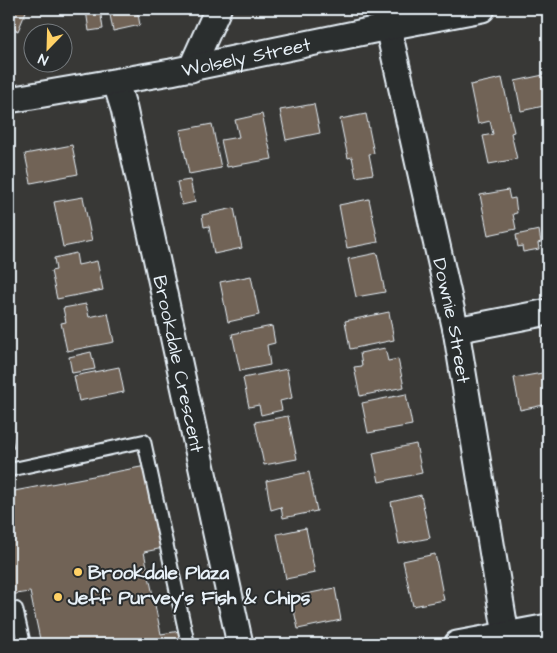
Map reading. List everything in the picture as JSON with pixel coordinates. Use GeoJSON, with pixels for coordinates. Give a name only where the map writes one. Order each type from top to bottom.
{"type":"FeatureCollection","features":[{"type":"Feature","properties":{"kind":"street"},"geometry":{"type":"LineString","coordinates":[[191,69],[218,9]]}},
{"type":"Feature","properties":{"kind":"street","name":"Wolsely Street"},"geometry":{"type":"LineString","coordinates":[[9,100],[191,69],[386,18],[482,9]]}},
{"type":"Feature","properties":{"kind":"street","name":"Downie Street"},"geometry":{"type":"LineString","coordinates":[[386,18],[456,330],[506,635]]}},
{"type":"Feature","properties":{"kind":"street","name":"Brookdale Crescent"},"geometry":{"type":"LineString","coordinates":[[116,83],[124,109],[240,644]]}},
{"type":"Feature","properties":{"kind":"street"},"geometry":{"type":"LineString","coordinates":[[456,330],[548,312]]}},
{"type":"Feature","properties":{"kind":"street"},"geometry":{"type":"LineString","coordinates":[[457,644],[548,627]]}},
{"type":"Feature","properties":{"kind":"lane"},"geometry":{"type":"LineString","coordinates":[[9,470],[144,441],[188,644]]}},
{"type":"Feature","properties":{"kind":"lane"},"geometry":{"type":"LineString","coordinates":[[9,610],[16,609],[24,644]]}},
{"type":"Feature","properties":{"kind":"building"},"geometry":{"type":"Polygon","coordinates":[[[9,9],[27,9],[18,31],[9,27],[9,9]]]}},
{"type":"Feature","properties":{"kind":"building"},"geometry":{"type":"Polygon","coordinates":[[[100,9],[103,29],[89,31],[86,10],[100,9]]]}},
{"type":"Feature","properties":{"kind":"building"},"geometry":{"type":"Polygon","coordinates":[[[109,9],[137,9],[140,25],[113,31],[109,9]]]}},
{"type":"Feature","properties":{"kind":"building"},"geometry":{"type":"Polygon","coordinates":[[[548,74],[548,105],[521,111],[515,81],[548,74]]]}},
{"type":"Feature","properties":{"kind":"building"},"geometry":{"type":"Polygon","coordinates":[[[502,78],[514,132],[511,133],[517,159],[489,164],[483,136],[493,134],[490,121],[478,124],[470,85],[502,78]]]}},
{"type":"Feature","properties":{"kind":"building"},"geometry":{"type":"Polygon","coordinates":[[[314,104],[320,133],[286,140],[280,110],[314,104]]]}},
{"type":"Feature","properties":{"kind":"building"},"geometry":{"type":"Polygon","coordinates":[[[262,114],[272,159],[227,167],[221,140],[239,137],[235,120],[262,114]]]}},
{"type":"Feature","properties":{"kind":"building"},"geometry":{"type":"Polygon","coordinates":[[[366,114],[374,153],[369,154],[373,174],[356,177],[352,157],[348,158],[340,119],[366,114]]]}},
{"type":"Feature","properties":{"kind":"building"},"geometry":{"type":"Polygon","coordinates":[[[212,124],[221,168],[189,174],[180,130],[212,124]]]}},
{"type":"Feature","properties":{"kind":"building"},"geometry":{"type":"Polygon","coordinates":[[[72,145],[78,174],[31,183],[25,154],[72,145]]]}},
{"type":"Feature","properties":{"kind":"building"},"geometry":{"type":"Polygon","coordinates":[[[190,180],[195,202],[182,205],[177,182],[190,180]]]}},
{"type":"Feature","properties":{"kind":"building"},"geometry":{"type":"Polygon","coordinates":[[[508,190],[510,199],[515,198],[517,213],[513,214],[516,229],[488,235],[480,195],[508,190]]]}},
{"type":"Feature","properties":{"kind":"building"},"geometry":{"type":"Polygon","coordinates":[[[83,197],[92,241],[63,247],[54,202],[83,197]]]}},
{"type":"Feature","properties":{"kind":"building"},"geometry":{"type":"Polygon","coordinates":[[[369,199],[378,242],[347,248],[339,205],[369,199]]]}},
{"type":"Feature","properties":{"kind":"building"},"geometry":{"type":"Polygon","coordinates":[[[234,208],[242,248],[214,254],[209,226],[204,227],[202,215],[234,208]]]}},
{"type":"Feature","properties":{"kind":"building"},"geometry":{"type":"Polygon","coordinates":[[[539,230],[541,242],[538,243],[539,249],[523,252],[522,246],[518,247],[516,235],[539,230]]]}},
{"type":"Feature","properties":{"kind":"building"},"geometry":{"type":"Polygon","coordinates":[[[76,253],[78,265],[97,261],[103,290],[57,299],[51,271],[56,270],[54,258],[76,253]]]}},
{"type":"Feature","properties":{"kind":"building"},"geometry":{"type":"Polygon","coordinates":[[[377,253],[385,292],[356,297],[348,259],[377,253]]]}},
{"type":"Feature","properties":{"kind":"building"},"geometry":{"type":"Polygon","coordinates":[[[251,276],[259,315],[228,322],[220,282],[251,276]]]}},
{"type":"Feature","properties":{"kind":"building"},"geometry":{"type":"Polygon","coordinates":[[[86,304],[89,317],[108,313],[114,342],[67,351],[61,323],[66,322],[63,308],[86,304]]]}},
{"type":"Feature","properties":{"kind":"building"},"geometry":{"type":"Polygon","coordinates":[[[389,312],[394,340],[350,349],[345,321],[389,312]]]}},
{"type":"Feature","properties":{"kind":"building"},"geometry":{"type":"Polygon","coordinates":[[[272,326],[275,343],[267,345],[270,365],[240,371],[232,334],[272,326]]]}},
{"type":"Feature","properties":{"kind":"building"},"geometry":{"type":"Polygon","coordinates":[[[385,348],[388,361],[398,359],[404,387],[360,396],[354,367],[362,366],[360,353],[385,348]]]}},
{"type":"Feature","properties":{"kind":"building"},"geometry":{"type":"Polygon","coordinates":[[[91,352],[95,369],[72,373],[69,357],[91,352]]]}},
{"type":"Feature","properties":{"kind":"building"},"geometry":{"type":"Polygon","coordinates":[[[119,367],[124,392],[79,401],[74,376],[119,367]]]}},
{"type":"Feature","properties":{"kind":"building"},"geometry":{"type":"Polygon","coordinates":[[[287,369],[292,398],[280,401],[282,410],[261,415],[259,405],[249,407],[243,378],[287,369]]]}},
{"type":"Feature","properties":{"kind":"building"},"geometry":{"type":"Polygon","coordinates":[[[548,372],[548,404],[520,410],[514,378],[548,372]]]}},
{"type":"Feature","properties":{"kind":"building"},"geometry":{"type":"Polygon","coordinates":[[[406,394],[412,425],[368,433],[362,403],[406,394]]]}},
{"type":"Feature","properties":{"kind":"building"},"geometry":{"type":"Polygon","coordinates":[[[288,416],[297,459],[264,465],[255,422],[288,416]]]}},
{"type":"Feature","properties":{"kind":"building"},"geometry":{"type":"Polygon","coordinates":[[[9,424],[14,448],[9,449],[9,424]]]}},
{"type":"Feature","properties":{"kind":"building"},"geometry":{"type":"Polygon","coordinates":[[[416,444],[422,473],[379,482],[373,453],[416,444]]]}},
{"type":"Feature","properties":{"kind":"building","name":"Brookdale Plaza"},"geometry":{"type":"Polygon","coordinates":[[[146,466],[163,548],[144,552],[161,634],[180,631],[183,644],[41,644],[30,592],[9,595],[9,492],[146,466]]]}},
{"type":"Feature","properties":{"kind":"building"},"geometry":{"type":"Polygon","coordinates":[[[309,472],[317,511],[283,518],[281,507],[271,510],[266,481],[309,472]]]}},
{"type":"Feature","properties":{"kind":"building"},"geometry":{"type":"Polygon","coordinates":[[[421,495],[430,538],[399,544],[391,502],[421,495]]]}},
{"type":"Feature","properties":{"kind":"building"},"geometry":{"type":"Polygon","coordinates":[[[306,528],[315,573],[286,579],[277,534],[306,528]]]}},
{"type":"Feature","properties":{"kind":"building"},"geometry":{"type":"Polygon","coordinates":[[[435,554],[444,600],[413,606],[403,561],[435,554]]]}},
{"type":"Feature","properties":{"kind":"building"},"geometry":{"type":"Polygon","coordinates":[[[335,588],[341,620],[298,629],[291,597],[335,588]]]}},
{"type":"Feature","properties":{"kind":"place","name":"Brookdale Plaza"},"geometry":{"type":"Point","coordinates":[78,572]}},
{"type":"Feature","properties":{"kind":"place","name":"Jeff Purvey's Fish & Chips"},"geometry":{"type":"Point","coordinates":[58,597]}}]}
